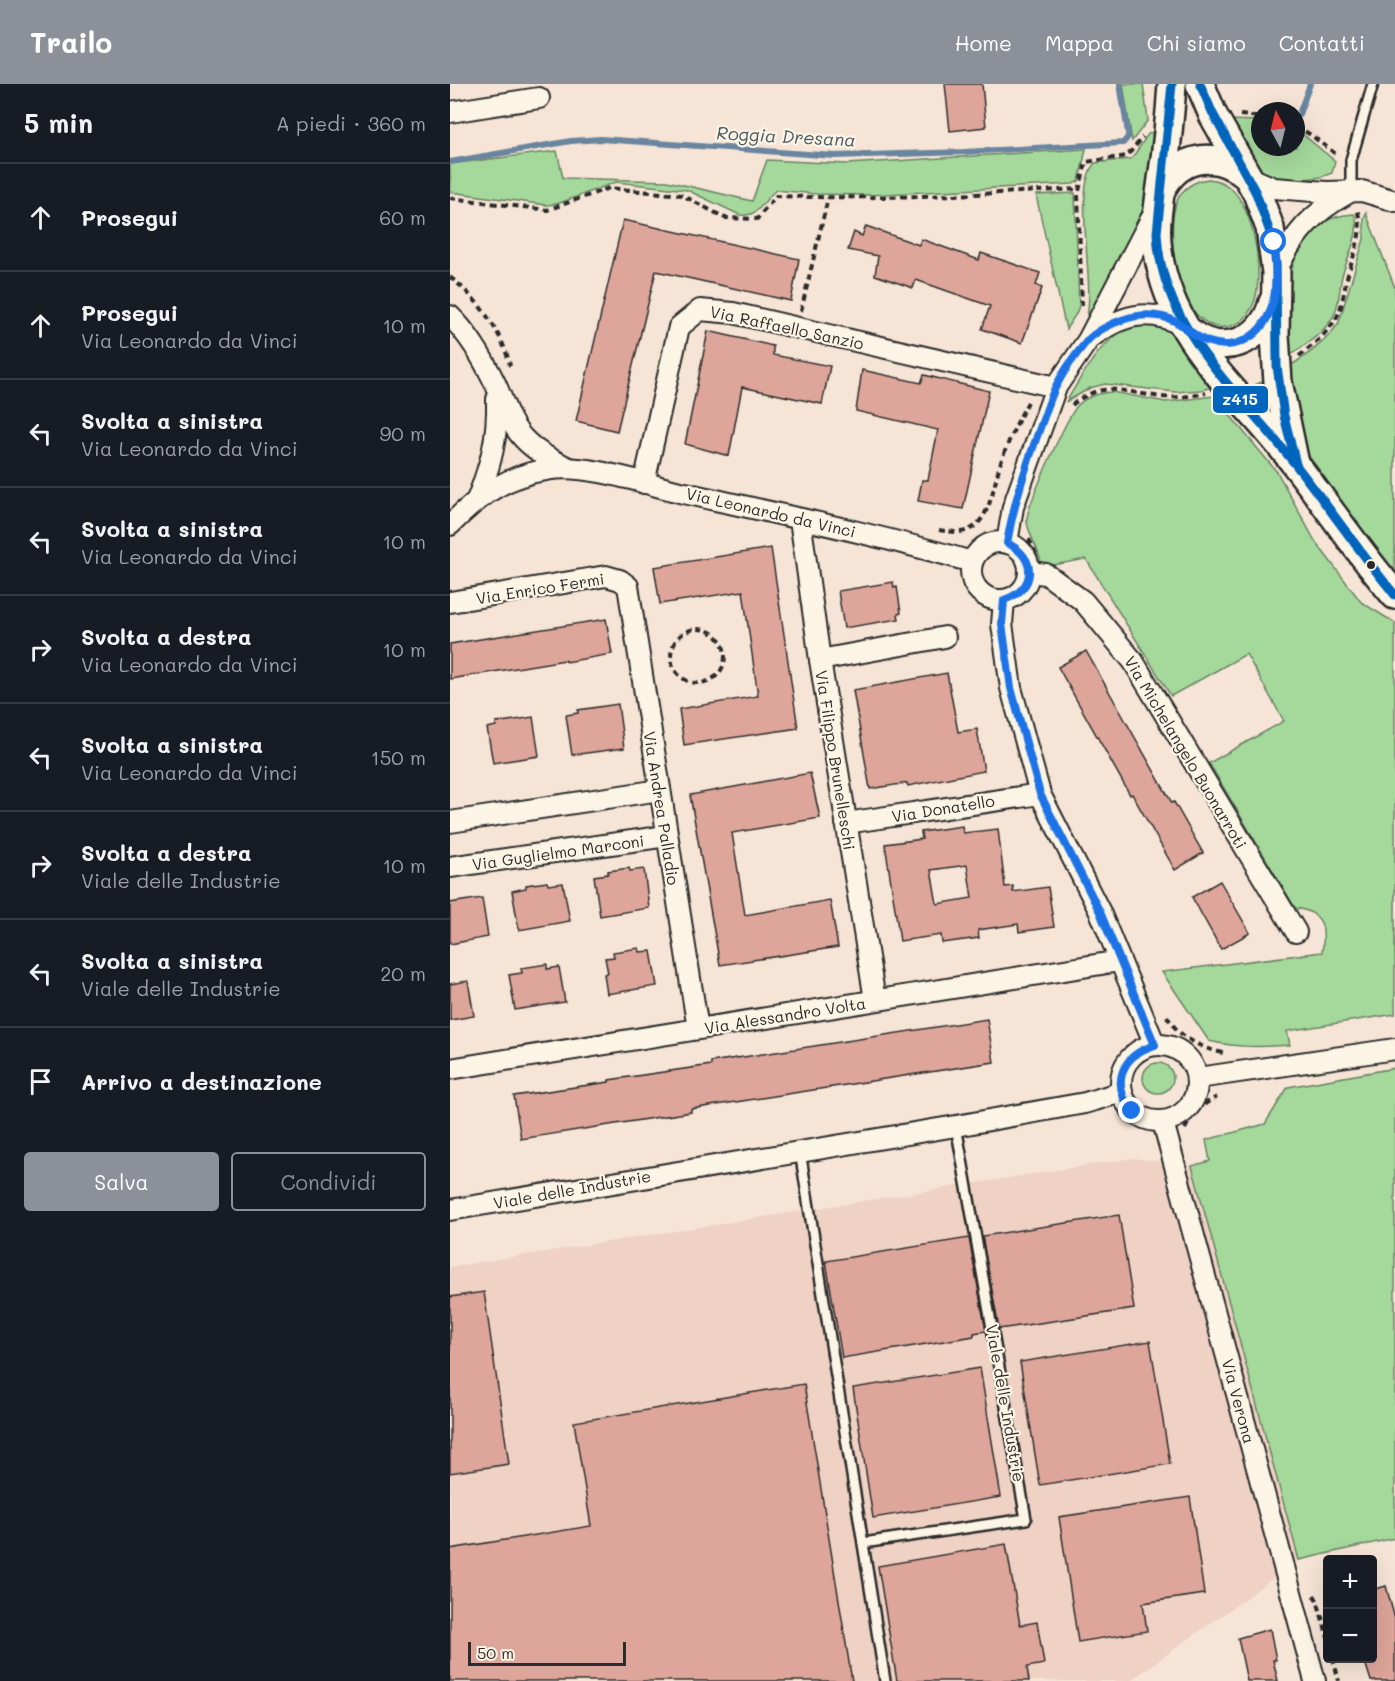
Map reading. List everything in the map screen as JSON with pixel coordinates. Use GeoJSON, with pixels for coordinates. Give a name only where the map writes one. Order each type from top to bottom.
{"type":"FeatureCollection","features":[{"type":"Feature","properties":{"kind":"street"},"geometry":{"type":"LineString","coordinates":[[1172,84],[1156,238],[1161,269],[1173,307],[1183,326],[1229,388],[1295,463],[1339,526],[1395,595]]}},
{"type":"Feature","properties":{"kind":"street"},"geometry":{"type":"LineString","coordinates":[[1200,84],[1213,116],[1262,203],[1270,228],[1276,279],[1275,335],[1278,382],[1295,463]]}},
{"type":"Feature","properties":{"kind":"street"},"geometry":{"type":"LineString","coordinates":[[450,112],[539,98]]}},
{"type":"Feature","properties":{"kind":"street"},"geometry":{"type":"LineString","coordinates":[[1088,340],[1172,174],[1185,165],[1199,160],[1223,161],[1266,185],[1285,189],[1371,193],[1395,201]]}},
{"type":"Feature","properties":{"kind":"street"},"geometry":{"type":"LineString","coordinates":[[1007,543],[1013,507],[1047,385],[1088,340],[1112,324],[1141,315],[1158,315],[1183,326],[1208,342],[1223,345],[1239,343],[1258,331],[1272,309],[1276,279],[1288,247],[1308,221],[1330,203],[1352,191]]}},
{"type":"Feature","properties":{"kind":"street","name":"Via Raffaello Sanzio"},"geometry":{"type":"LineString","coordinates":[[644,483],[679,327],[700,310],[733,313],[1047,385]]}},
{"type":"Feature","properties":{"kind":"street"},"geometry":{"type":"LineString","coordinates":[[450,316],[472,342],[496,387]]}},
{"type":"Feature","properties":{"kind":"street","name":"Via Leonardo da Vinci"},"geometry":{"type":"LineString","coordinates":[[496,387],[509,418],[522,438],[549,459],[569,468],[918,546],[972,562]]}},
{"type":"Feature","properties":{"kind":"street","name":"Via Leonardo da Vinci"},"geometry":{"type":"LineString","coordinates":[[477,500],[495,446],[496,387]]}},
{"type":"Feature","properties":{"kind":"street","name":"Via Leonardo da Vinci"},"geometry":{"type":"LineString","coordinates":[[450,525],[497,485],[520,476],[569,468]]}},
{"type":"Feature","properties":{"kind":"street","name":"Via Filippo Brunelleschi"},"geometry":{"type":"LineString","coordinates":[[800,519],[820,660],[875,1000]]}},
{"type":"Feature","properties":{"kind":"street"},"geometry":{"type":"LineString","coordinates":[[994,542],[1007,543],[1018,548],[1033,565],[1023,589],[1015,596],[1004,600],[991,599],[982,594],[974,585],[971,575],[972,562],[984,546],[994,542]]}},
{"type":"Feature","properties":{"kind":"street","name":"Via Michelangelo Buonarroti"},"geometry":{"type":"LineString","coordinates":[[1033,565],[1083,602],[1133,661],[1296,932]]}},
{"type":"Feature","properties":{"kind":"street","name":"Via Enrico Fermi"},"geometry":{"type":"LineString","coordinates":[[450,602],[606,576],[620,580],[628,586]]}},
{"type":"Feature","properties":{"kind":"street","name":"Via Andrea Palladio"},"geometry":{"type":"LineString","coordinates":[[628,586],[698,1029]]}},
{"type":"Feature","properties":{"kind":"street"},"geometry":{"type":"LineString","coordinates":[[1004,600],[1002,624],[1011,688],[1040,794],[1100,912],[1155,1045]]}},
{"type":"Feature","properties":{"kind":"street"},"geometry":{"type":"LineString","coordinates":[[820,660],[945,637]]}},
{"type":"Feature","properties":{"kind":"street"},"geometry":{"type":"LineString","coordinates":[[450,822],[660,790]]}},
{"type":"Feature","properties":{"kind":"street","name":"Via Donatello"},"geometry":{"type":"LineString","coordinates":[[846,823],[1040,794]]}},
{"type":"Feature","properties":{"kind":"street","name":"Via Guglielmo Marconi"},"geometry":{"type":"LineString","coordinates":[[450,867],[667,836]]}},
{"type":"Feature","properties":{"kind":"street","name":"Via Alessandro Volta"},"geometry":{"type":"LineString","coordinates":[[450,1069],[1120,960]]}},
{"type":"Feature","properties":{"kind":"street"},"geometry":{"type":"LineString","coordinates":[[1155,1045],[1178,1050],[1188,1057],[1198,1078],[1193,1102],[1185,1112],[1163,1122],[1141,1118],[1126,1102],[1122,1092],[1121,1079],[1128,1061],[1142,1049],[1155,1045]]}},
{"type":"Feature","properties":{"kind":"street"},"geometry":{"type":"LineString","coordinates":[[1198,1078],[1395,1049]]}},
{"type":"Feature","properties":{"kind":"street","name":"Viale delle Industrie"},"geometry":{"type":"LineString","coordinates":[[450,1210],[1084,1103],[1122,1092]]}},
{"type":"Feature","properties":{"kind":"street","name":"Via Verona"},"geometry":{"type":"LineString","coordinates":[[1163,1122],[1315,1681]]}},
{"type":"Feature","properties":{"kind":"lane"},"geometry":{"type":"LineString","coordinates":[[1352,191],[1351,160],[1373,84]]}},
{"type":"Feature","properties":{"kind":"lane","name":"Viale delle Industrie"},"geometry":{"type":"LineString","coordinates":[[863,1543],[1026,1519],[956,1125]]}},
{"type":"Feature","properties":{"kind":"lane"},"geometry":{"type":"LineString","coordinates":[[800,1151],[885,1681]]}},
{"type":"Feature","properties":{"kind":"path"},"geometry":{"type":"LineString","coordinates":[[1305,131],[1343,161]]}},
{"type":"Feature","properties":{"kind":"path"},"geometry":{"type":"LineString","coordinates":[[1082,316],[1078,195],[1086,162],[1127,156],[1147,132]]}},
{"type":"Feature","properties":{"kind":"path"},"geometry":{"type":"LineString","coordinates":[[450,198],[547,210],[609,188],[682,195],[724,218],[757,219],[776,196],[914,197],[1080,189]]}},
{"type":"Feature","properties":{"kind":"path"},"geometry":{"type":"LineString","coordinates":[[796,328],[828,198]]}},
{"type":"Feature","properties":{"kind":"path"},"geometry":{"type":"LineString","coordinates":[[1292,360],[1317,341],[1334,323],[1339,313],[1359,236],[1357,212]]}},
{"type":"Feature","properties":{"kind":"path"},"geometry":{"type":"LineString","coordinates":[[450,277],[466,291],[490,321],[505,347],[511,368]]}},
{"type":"Feature","properties":{"kind":"path"},"geometry":{"type":"LineString","coordinates":[[933,529],[962,532],[975,526],[980,520],[1008,443],[1047,385]]}},
{"type":"Feature","properties":{"kind":"path"},"geometry":{"type":"LineString","coordinates":[[1067,410],[1078,400],[1104,389],[1164,397],[1210,393]]}},
{"type":"Feature","properties":{"kind":"path"},"geometry":{"type":"LineString","coordinates":[[1026,533],[1035,551],[1033,565]]}},
{"type":"Feature","properties":{"kind":"path"},"geometry":{"type":"LineString","coordinates":[[703,629],[716,635],[724,646],[725,661],[719,674],[707,682],[693,684],[680,677],[672,665],[670,651],[676,638],[688,630],[703,629]]}},
{"type":"Feature","properties":{"kind":"path"},"geometry":{"type":"LineString","coordinates":[[1167,1016],[1172,1026],[1205,1049],[1226,1053]]}},
{"type":"Feature","properties":{"kind":"path"},"geometry":{"type":"LineString","coordinates":[[1334,1663],[1339,1681]]}},
{"type":"Feature","properties":{"kind":"shaded area"},"geometry":{"type":"Polygon","coordinates":[[[1133,1158],[1192,1166],[1299,1560],[1130,1681],[450,1681],[450,1267],[1133,1158]]]}},
{"type":"Feature","properties":{"kind":"green space"},"geometry":{"type":"Polygon","coordinates":[[[1123,84],[1143,84],[1148,120],[1132,141],[1123,84]]]}},
{"type":"Feature","properties":{"kind":"green space"},"geometry":{"type":"Polygon","coordinates":[[[1225,120],[1251,121],[1251,156],[1305,156],[1305,136],[1335,161],[1332,173],[1321,177],[1290,181],[1278,180],[1260,172],[1225,120]]]}},
{"type":"Feature","properties":{"kind":"green space"},"geometry":{"type":"Polygon","coordinates":[[[1160,129],[1145,203],[1139,220],[1090,316],[1087,315],[1089,299],[1084,213],[1088,175],[1095,163],[1130,159],[1148,134],[1160,129]]]}},
{"type":"Feature","properties":{"kind":"green space"},"geometry":{"type":"Polygon","coordinates":[[[1086,149],[1079,181],[1073,184],[868,195],[816,194],[776,190],[757,211],[747,215],[740,215],[687,190],[616,182],[557,204],[546,205],[451,192],[450,164],[557,151],[563,178],[667,181],[752,201],[767,160],[847,164],[1086,149]]]}},
{"type":"Feature","properties":{"kind":"green space"},"geometry":{"type":"Polygon","coordinates":[[[1209,179],[1226,185],[1239,198],[1251,227],[1258,261],[1258,278],[1253,305],[1242,320],[1226,327],[1210,325],[1196,314],[1186,298],[1174,256],[1173,216],[1177,201],[1182,192],[1190,186],[1209,179]]]}},
{"type":"Feature","properties":{"kind":"green space"},"geometry":{"type":"Polygon","coordinates":[[[1075,193],[1079,306],[1066,329],[1036,195],[1075,193]]]}},
{"type":"Feature","properties":{"kind":"green space"},"geometry":{"type":"Polygon","coordinates":[[[1366,213],[1395,288],[1395,578],[1304,450],[1285,369],[1322,342],[1339,322],[1364,239],[1366,213]]]}},
{"type":"Feature","properties":{"kind":"green space"},"geometry":{"type":"Polygon","coordinates":[[[1354,214],[1355,236],[1342,276],[1333,317],[1319,334],[1288,356],[1289,289],[1292,267],[1300,247],[1312,231],[1329,219],[1354,214]]]}},
{"type":"Feature","properties":{"kind":"green space"},"geometry":{"type":"Polygon","coordinates":[[[1140,324],[1170,330],[1213,387],[1175,392],[1105,384],[1090,388],[1066,402],[1088,366],[1105,345],[1115,336],[1140,324]]]}},
{"type":"Feature","properties":{"kind":"green space"},"geometry":{"type":"Polygon","coordinates":[[[1265,380],[1273,410],[1270,415],[1247,389],[1265,380]]]}},
{"type":"Feature","properties":{"kind":"green space"},"geometry":{"type":"Polygon","coordinates":[[[1112,392],[1166,402],[1214,396],[1277,472],[1315,541],[1361,602],[1395,623],[1395,1014],[1287,1031],[1290,1045],[1229,1045],[1209,1041],[1162,972],[1322,952],[1323,928],[1312,913],[1295,908],[1209,763],[1284,721],[1246,654],[1171,696],[1086,559],[1053,565],[1041,563],[1028,529],[1027,519],[1041,479],[1057,442],[1078,405],[1085,399],[1112,392]]]}},
{"type":"Feature","properties":{"kind":"green space"},"geometry":{"type":"Polygon","coordinates":[[[1158,1063],[1168,1068],[1173,1078],[1168,1088],[1158,1093],[1148,1088],[1143,1078],[1148,1068],[1158,1063]]]}},
{"type":"Feature","properties":{"kind":"green space"},"geometry":{"type":"Polygon","coordinates":[[[1395,1068],[1395,1538],[1299,1560],[1192,1166],[1210,1161],[1206,1140],[1265,1124],[1288,1087],[1395,1068]]]}},
{"type":"Feature","properties":{"kind":"building"},"geometry":{"type":"Polygon","coordinates":[[[945,84],[982,84],[986,127],[950,131],[945,84]]]}},
{"type":"Feature","properties":{"kind":"building"},"geometry":{"type":"Polygon","coordinates":[[[623,220],[799,259],[791,301],[656,271],[617,431],[576,421],[623,220]]]}},
{"type":"Feature","properties":{"kind":"building"},"geometry":{"type":"Polygon","coordinates":[[[866,226],[919,245],[921,239],[979,260],[981,253],[1040,273],[1036,285],[1042,288],[1022,343],[982,329],[990,306],[916,280],[913,288],[875,275],[878,256],[848,250],[854,232],[862,236],[866,226]]]}},
{"type":"Feature","properties":{"kind":"building"},"geometry":{"type":"Polygon","coordinates":[[[708,331],[773,346],[773,355],[830,366],[822,404],[742,387],[729,456],[685,444],[708,331]]]}},
{"type":"Feature","properties":{"kind":"building"},"geometry":{"type":"Polygon","coordinates":[[[862,370],[921,383],[924,375],[989,391],[963,509],[918,501],[922,480],[928,480],[938,430],[856,411],[862,370]]]}},
{"type":"Feature","properties":{"kind":"building"},"geometry":{"type":"Polygon","coordinates":[[[771,548],[798,728],[684,745],[679,709],[758,696],[743,591],[660,604],[654,567],[771,548]]]}},
{"type":"Feature","properties":{"kind":"building"},"geometry":{"type":"Polygon","coordinates":[[[893,582],[894,588],[897,587],[901,613],[898,614],[899,619],[844,628],[838,591],[893,582]]]}},
{"type":"Feature","properties":{"kind":"building"},"geometry":{"type":"Polygon","coordinates":[[[606,619],[612,654],[450,679],[450,644],[606,619]]]}},
{"type":"Feature","properties":{"kind":"building"},"geometry":{"type":"Polygon","coordinates":[[[1086,651],[1203,853],[1175,870],[1058,667],[1086,651]]]}},
{"type":"Feature","properties":{"kind":"building"},"geometry":{"type":"Polygon","coordinates":[[[947,673],[958,732],[977,729],[984,771],[908,786],[907,783],[870,789],[853,690],[947,673]]]}},
{"type":"Feature","properties":{"kind":"building"},"geometry":{"type":"Polygon","coordinates":[[[618,704],[624,748],[572,755],[566,715],[578,713],[578,710],[618,704]]]}},
{"type":"Feature","properties":{"kind":"building"},"geometry":{"type":"Polygon","coordinates":[[[533,717],[539,756],[493,763],[487,728],[496,726],[496,723],[533,717]]]}},
{"type":"Feature","properties":{"kind":"building"},"geometry":{"type":"Polygon","coordinates":[[[810,773],[820,818],[732,833],[745,915],[830,900],[838,947],[720,965],[690,795],[810,773]]]}},
{"type":"Feature","properties":{"kind":"building"},"geometry":{"type":"Polygon","coordinates":[[[962,826],[963,833],[998,829],[1005,887],[1013,886],[1013,892],[1048,887],[1054,927],[1019,932],[1018,924],[978,930],[979,938],[942,943],[941,935],[900,941],[885,844],[922,839],[921,832],[962,826]],[[967,865],[931,870],[937,904],[972,898],[967,865]]]}},
{"type":"Feature","properties":{"kind":"building"},"geometry":{"type":"Polygon","coordinates":[[[629,868],[630,871],[644,869],[649,908],[600,916],[594,876],[629,868]]]}},
{"type":"Feature","properties":{"kind":"building"},"geometry":{"type":"Polygon","coordinates":[[[1220,881],[1250,933],[1221,949],[1192,897],[1220,881]]]}},
{"type":"Feature","properties":{"kind":"building"},"geometry":{"type":"Polygon","coordinates":[[[547,882],[548,885],[563,883],[570,921],[519,930],[512,891],[526,888],[526,885],[547,882]]]}},
{"type":"Feature","properties":{"kind":"building"},"geometry":{"type":"Polygon","coordinates":[[[482,898],[488,937],[450,944],[450,903],[482,898]]]}},
{"type":"Feature","properties":{"kind":"building"},"geometry":{"type":"Polygon","coordinates":[[[639,948],[640,952],[651,951],[657,986],[607,994],[604,974],[608,973],[605,958],[614,957],[613,952],[639,948]]]}},
{"type":"Feature","properties":{"kind":"building"},"geometry":{"type":"Polygon","coordinates":[[[547,964],[547,969],[559,967],[565,1002],[515,1010],[509,975],[522,973],[521,968],[547,964]]]}},
{"type":"Feature","properties":{"kind":"building"},"geometry":{"type":"Polygon","coordinates":[[[468,981],[474,1016],[450,1020],[450,984],[468,981]]]}},
{"type":"Feature","properties":{"kind":"building"},"geometry":{"type":"Polygon","coordinates":[[[987,1019],[994,1062],[691,1109],[691,1112],[521,1139],[514,1096],[711,1065],[711,1062],[987,1019]]]}},
{"type":"Feature","properties":{"kind":"building"},"geometry":{"type":"Polygon","coordinates":[[[1119,1215],[1134,1309],[999,1329],[982,1236],[1119,1215]]]}},
{"type":"Feature","properties":{"kind":"building"},"geometry":{"type":"Polygon","coordinates":[[[969,1238],[986,1331],[974,1333],[974,1336],[842,1358],[826,1261],[969,1238]]]}},
{"type":"Feature","properties":{"kind":"building"},"geometry":{"type":"Polygon","coordinates":[[[484,1292],[509,1464],[450,1473],[450,1297],[484,1292]]]}},
{"type":"Feature","properties":{"kind":"building"},"geometry":{"type":"Polygon","coordinates":[[[1150,1341],[1170,1464],[1040,1485],[1020,1362],[1150,1341]]]}},
{"type":"Feature","properties":{"kind":"building"},"geometry":{"type":"Polygon","coordinates":[[[980,1368],[1001,1497],[873,1518],[853,1388],[980,1368]]]}},
{"type":"Feature","properties":{"kind":"building"},"geometry":{"type":"Polygon","coordinates":[[[804,1384],[852,1681],[450,1681],[450,1549],[591,1526],[574,1422],[804,1384]]]}},
{"type":"Feature","properties":{"kind":"building"},"geometry":{"type":"Polygon","coordinates":[[[1190,1497],[1204,1594],[1143,1603],[1147,1631],[1078,1642],[1059,1517],[1190,1497]]]}},
{"type":"Feature","properties":{"kind":"building"},"geometry":{"type":"Polygon","coordinates":[[[1006,1544],[1020,1625],[1037,1622],[1044,1664],[1027,1667],[1029,1681],[897,1681],[878,1566],[1006,1544]]]}},
{"type":"Feature","properties":{"kind":"building"},"geometry":{"type":"Polygon","coordinates":[[[1386,1586],[1395,1619],[1395,1681],[1371,1681],[1365,1663],[1377,1663],[1377,1589],[1386,1586]]]}},
{"type":"Feature","properties":{"kind":"building"},"geometry":{"type":"Polygon","coordinates":[[[1270,1629],[1278,1681],[1247,1681],[1238,1638],[1270,1629]]]}},
{"type":"Feature","properties":{"kind":"waterway","name":"Roggia Dresana"},"geometry":{"type":"LineString","coordinates":[[450,162],[571,141],[601,139],[835,156],[964,152],[1123,143],[1128,133],[1120,84]]}},
{"type":"Feature","properties":{"kind":"waterway","name":"Roggia Dresana"},"geometry":{"type":"LineString","coordinates":[[1303,102],[1310,84]]}},
{"type":"Feature","properties":{"kind":"transit line","name":"z415"},"geometry":{"type":"LineString","coordinates":[[1172,84],[1157,233],[1162,268],[1173,300],[1188,330],[1207,358],[1295,464],[1395,595]]}},
{"type":"Feature","properties":{"kind":"transit line","name":"z415"},"geometry":{"type":"LineString","coordinates":[[1200,84],[1213,114],[1256,193],[1273,241],[1276,264],[1277,366],[1284,416],[1296,464]]}},
{"type":"Feature","properties":{"kind":"route"},"geometry":{"type":"LineString","coordinates":[[1132,1111],[1122,1092],[1121,1079],[1124,1067],[1132,1056],[1142,1049],[1155,1045],[1100,912],[1040,794],[1011,688],[1002,624],[1004,600],[1015,596],[1023,589],[1028,580],[1029,567],[1025,556],[1018,548],[1007,543],[1013,507],[1056,387],[1088,340],[1112,324],[1141,315],[1158,315],[1167,318],[1201,339],[1215,344],[1239,343],[1253,336],[1267,318],[1275,297],[1274,242]]}}]}
